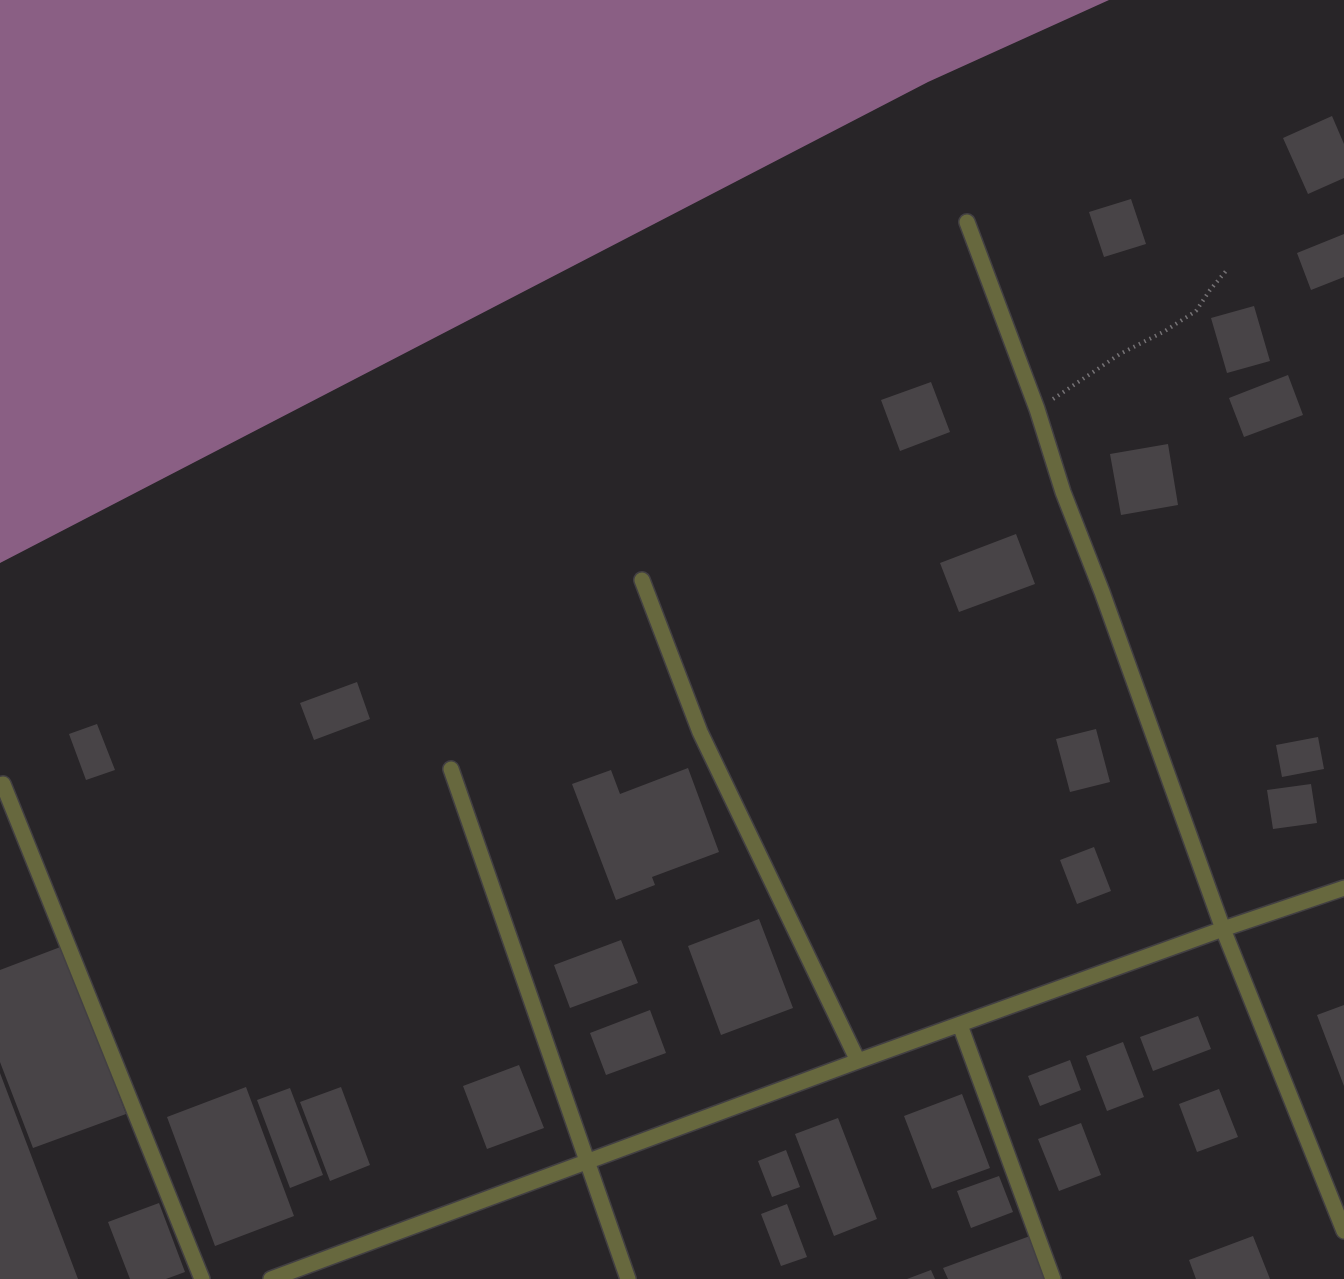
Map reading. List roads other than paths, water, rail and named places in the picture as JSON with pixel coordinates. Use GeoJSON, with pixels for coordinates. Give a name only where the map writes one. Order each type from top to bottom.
{"type":"FeatureCollection","features":[{"type":"Feature","properties":{"kind":"street"},"geometry":{"type":"LineString","coordinates":[[967,222],[1037,409],[1063,492],[1102,592],[1223,929],[1344,1231]]}},
{"type":"Feature","properties":{"kind":"street"},"geometry":{"type":"LineString","coordinates":[[642,580],[700,732],[858,1061]]}},
{"type":"Feature","properties":{"kind":"street"},"geometry":{"type":"LineString","coordinates":[[451,769],[628,1279]]}},
{"type":"Feature","properties":{"kind":"street"},"geometry":{"type":"LineString","coordinates":[[3,784],[202,1279]]}},
{"type":"Feature","properties":{"kind":"street"},"geometry":{"type":"LineString","coordinates":[[271,1279],[858,1061],[1223,929],[1344,888]]}},
{"type":"Feature","properties":{"kind":"street"},"geometry":{"type":"LineString","coordinates":[[960,1025],[1053,1279]]}}]}
